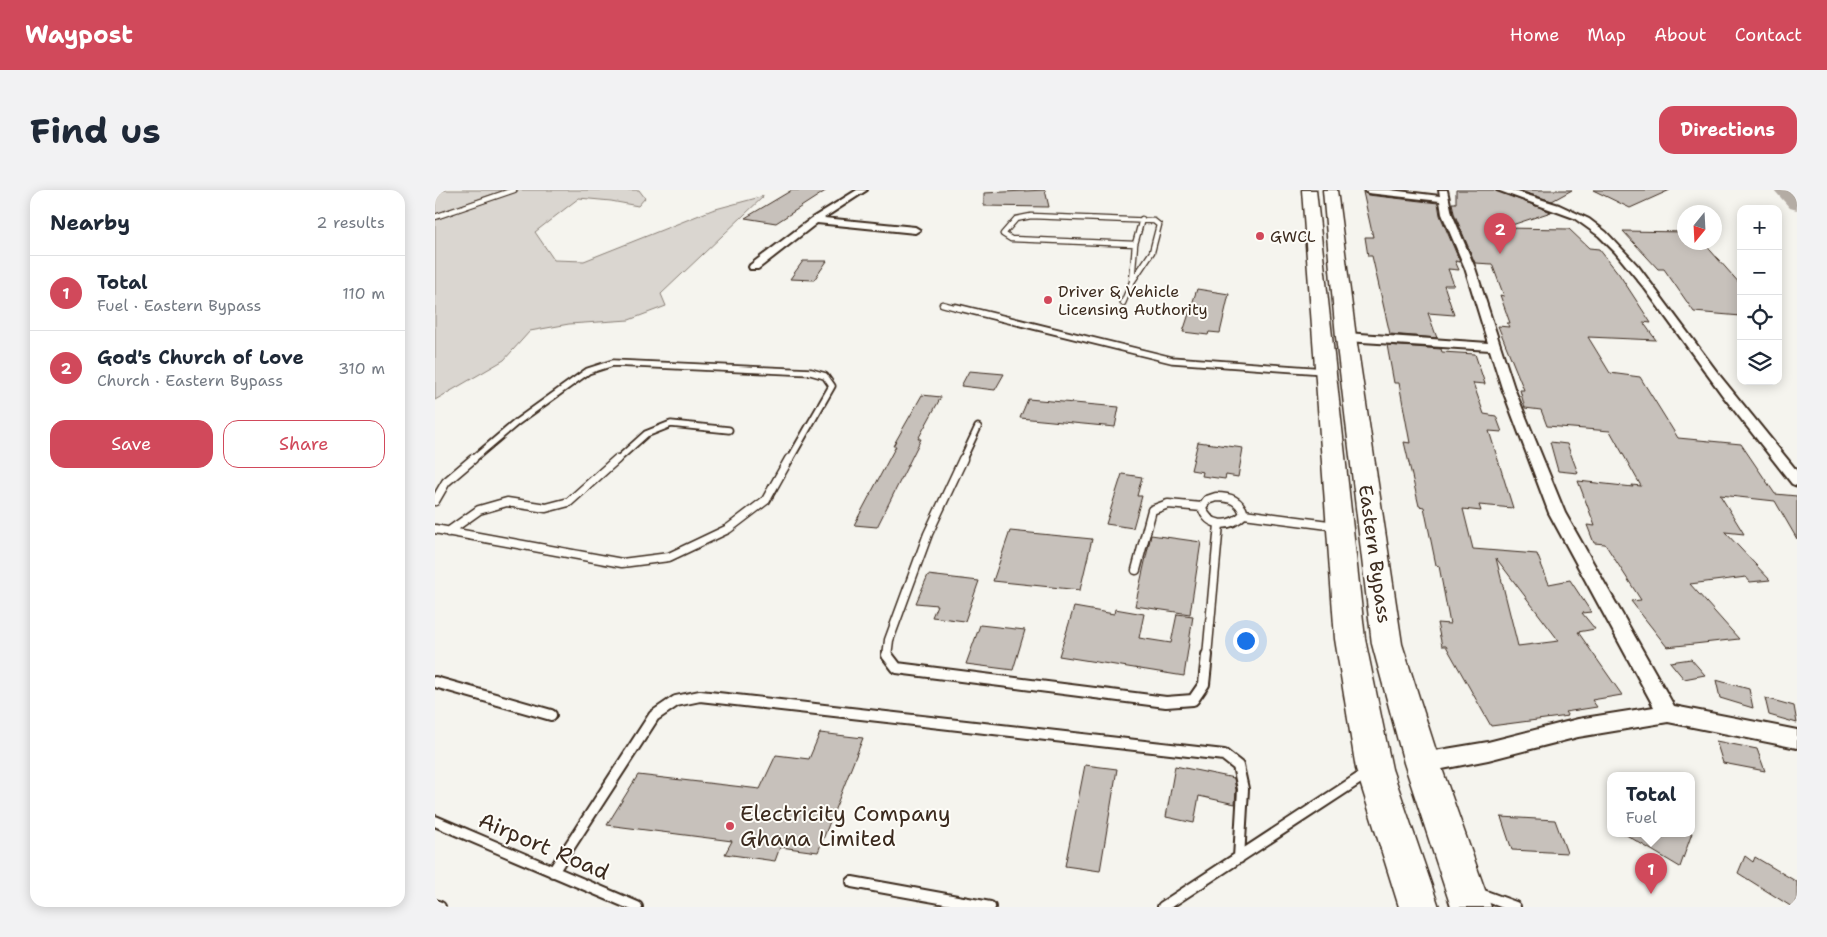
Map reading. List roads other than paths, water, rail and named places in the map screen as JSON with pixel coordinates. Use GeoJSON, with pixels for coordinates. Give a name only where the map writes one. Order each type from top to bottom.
{"type":"FeatureCollection","features":[{"type":"Feature","properties":{"kind":"highway","name":"Eastern Bypass"},"geometry":{"type":"LineString","coordinates":[[1309,190],[1350,639],[1374,769],[1419,907]]}},
{"type":"Feature","properties":{"kind":"highway","name":"Eastern Bypass"},"geometry":{"type":"LineString","coordinates":[[1330,190],[1346,337],[1387,644],[1422,763],[1468,898]]}},
{"type":"Feature","properties":{"kind":"street"},"geometry":{"type":"LineString","coordinates":[[754,268],[815,220],[863,190]]}},
{"type":"Feature","properties":{"kind":"street"},"geometry":{"type":"LineString","coordinates":[[1368,190],[1443,194],[1455,238],[1470,268],[1509,388],[1557,513],[1668,713]]}},
{"type":"Feature","properties":{"kind":"street"},"geometry":{"type":"LineString","coordinates":[[1501,190],[1543,202],[1584,220],[1611,243],[1640,275],[1706,366],[1797,481]]}},
{"type":"Feature","properties":{"kind":"street"},"geometry":{"type":"LineString","coordinates":[[815,220],[915,230]]}},
{"type":"Feature","properties":{"kind":"street"},"geometry":{"type":"LineString","coordinates":[[1346,337],[1495,347]]}},
{"type":"Feature","properties":{"kind":"street"},"geometry":{"type":"LineString","coordinates":[[1422,763],[1488,751],[1578,728],[1668,713],[1797,739]]}},
{"type":"Feature","properties":{"kind":"lane"},"geometry":{"type":"LineString","coordinates":[[435,217],[514,190]]}},
{"type":"Feature","properties":{"kind":"lane"},"geometry":{"type":"LineString","coordinates":[[1123,303],[1132,282],[1152,252],[1159,225],[1154,221],[1142,219],[1031,216],[1015,219],[1003,234],[1011,239],[1135,244]]}},
{"type":"Feature","properties":{"kind":"lane"},"geometry":{"type":"LineString","coordinates":[[1132,282],[1135,244],[1142,219]]}},
{"type":"Feature","properties":{"kind":"lane"},"geometry":{"type":"LineString","coordinates":[[1134,251],[1152,252]]}},
{"type":"Feature","properties":{"kind":"lane"},"geometry":{"type":"LineString","coordinates":[[942,304],[1172,360],[1327,371]]}},
{"type":"Feature","properties":{"kind":"lane"},"geometry":{"type":"LineString","coordinates":[[435,501],[446,482],[517,422],[588,371],[613,363],[811,372],[825,376],[833,386],[766,500],[728,529],[669,557],[622,563],[435,529]]}},
{"type":"Feature","properties":{"kind":"lane"},"geometry":{"type":"LineString","coordinates":[[448,532],[479,510],[507,502],[546,508],[569,502],[646,434],[671,424],[729,430]]}},
{"type":"Feature","properties":{"kind":"lane"},"geometry":{"type":"LineString","coordinates":[[978,427],[928,534],[889,640],[887,656],[897,668],[1166,702],[1193,700],[1205,684],[1219,524]]}},
{"type":"Feature","properties":{"kind":"lane"},"geometry":{"type":"LineString","coordinates":[[1216,497],[1226,497],[1236,500],[1242,507],[1243,514],[1239,521],[1230,524],[1219,524],[1209,520],[1203,514],[1202,506],[1207,500],[1216,497]]}},
{"type":"Feature","properties":{"kind":"lane"},"geometry":{"type":"LineString","coordinates":[[1136,570],[1153,510],[1168,504],[1202,506]]}},
{"type":"Feature","properties":{"kind":"lane"},"geometry":{"type":"LineString","coordinates":[[1243,514],[1340,527]]}},
{"type":"Feature","properties":{"kind":"lane"},"geometry":{"type":"LineString","coordinates":[[435,682],[551,715]]}},
{"type":"Feature","properties":{"kind":"lane"},"geometry":{"type":"LineString","coordinates":[[553,872],[654,716],[676,701],[700,696],[1224,755],[1238,766],[1243,789],[1239,858]]}},
{"type":"Feature","properties":{"kind":"lane"},"geometry":{"type":"LineString","coordinates":[[1163,907],[1374,769]]}},
{"type":"Feature","properties":{"kind":"lane","name":"Airport Road"},"geometry":{"type":"LineString","coordinates":[[435,821],[637,907]]}},
{"type":"Feature","properties":{"kind":"lane"},"geometry":{"type":"LineString","coordinates":[[851,882],[990,907]]}},
{"type":"Feature","properties":{"kind":"lane"},"geometry":{"type":"LineString","coordinates":[[1468,898],[1515,907]]}},
{"type":"Feature","properties":{"kind":"lane"},"geometry":{"type":"LineString","coordinates":[[435,905],[440,907]]}},
{"type":"Feature","properties":{"kind":"waterway"},"geometry":{"type":"LineString","coordinates":[[1784,190],[1797,204]]}},
{"type":"Feature","properties":{"kind":"place","name":"GWCL"},"geometry":{"type":"Point","coordinates":[1260,236]}},
{"type":"Feature","properties":{"kind":"place","name":"God's Church of Love"},"geometry":{"type":"Point","coordinates":[1500,254]}},
{"type":"Feature","properties":{"kind":"place","name":"Driver & Vehicle Licensing Authority"},"geometry":{"type":"Point","coordinates":[1048,300]}},
{"type":"Feature","properties":{"kind":"place","name":"Electricity Company Ghana Limited"},"geometry":{"type":"Point","coordinates":[730,826]}},
{"type":"Feature","properties":{"kind":"place","name":"Total"},"geometry":{"type":"Point","coordinates":[1651,894]}}]}
